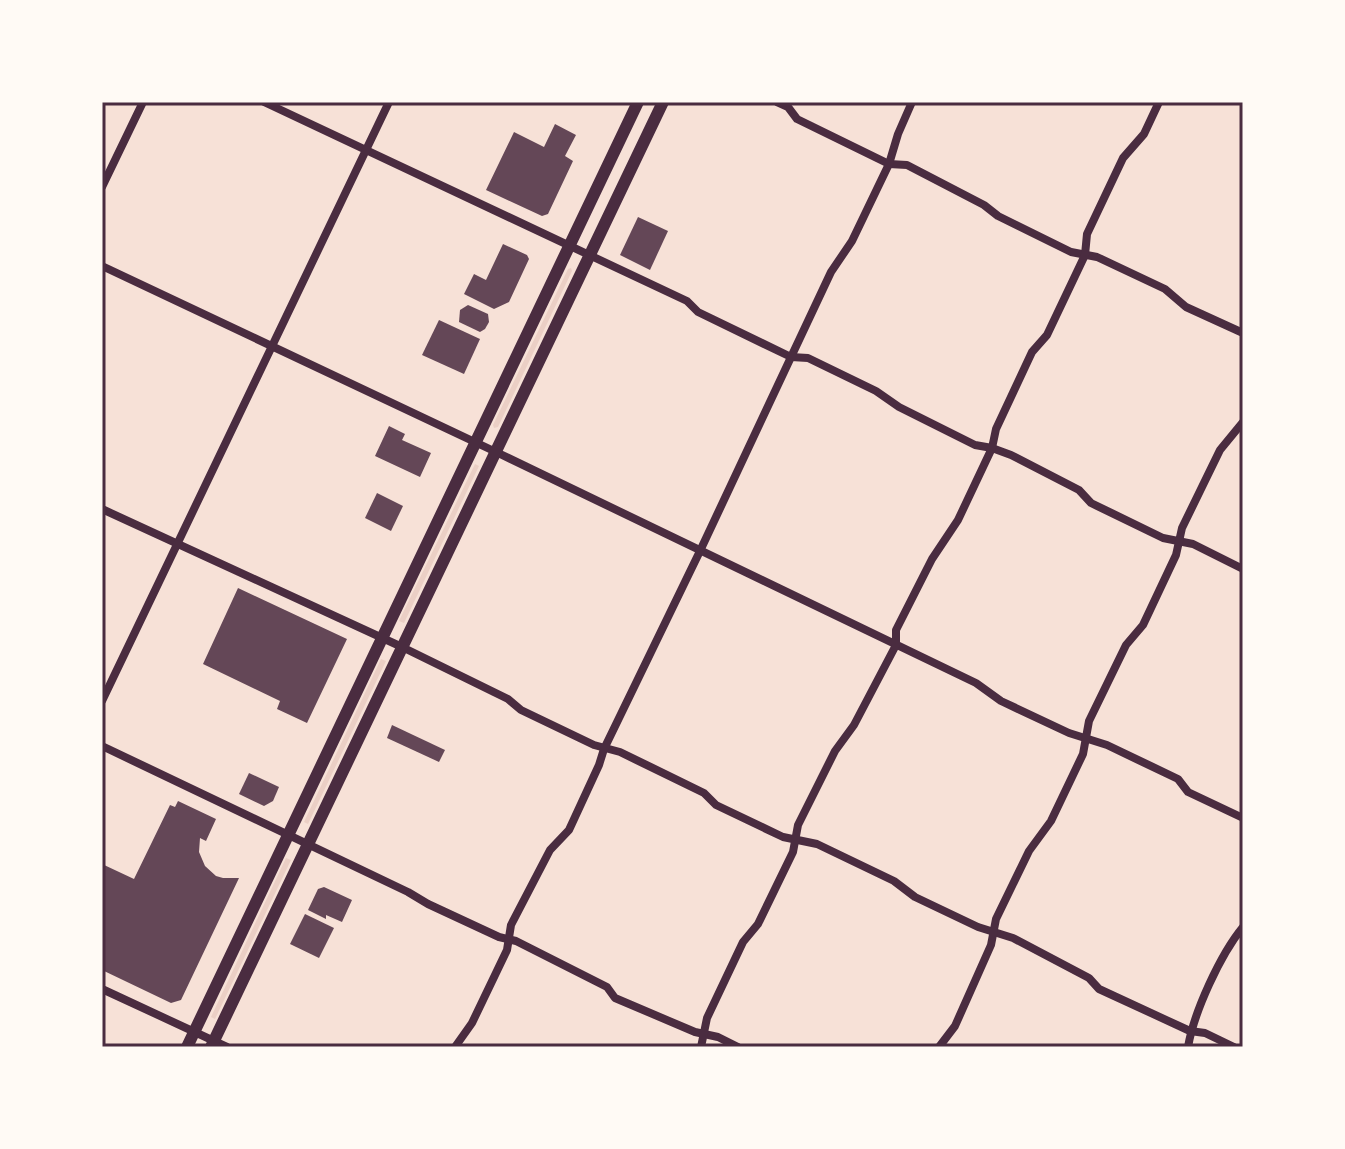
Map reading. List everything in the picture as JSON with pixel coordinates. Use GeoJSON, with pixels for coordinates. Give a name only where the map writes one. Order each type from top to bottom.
{"type":"FeatureCollection","features":[{"type":"Feature","properties":{"kind":"main road"},"geometry":{"type":"LineString","coordinates":[[187,1047],[638,102]]}},
{"type":"Feature","properties":{"kind":"main road"},"geometry":{"type":"LineString","coordinates":[[213,1044],[663,102]]}},
{"type":"Feature","properties":{"kind":"street"},"geometry":{"type":"LineString","coordinates":[[102,187],[143,102]]}},
{"type":"Feature","properties":{"kind":"street"},"geometry":{"type":"LineString","coordinates":[[264,102],[687,301],[698,312],[791,357],[808,358],[975,445],[1011,455],[1079,490],[1091,503],[1163,538],[1193,544],[1243,569]]}},
{"type":"Feature","properties":{"kind":"street"},"geometry":{"type":"LineString","coordinates":[[102,701],[389,102]]}},
{"type":"Feature","properties":{"kind":"street"},"geometry":{"type":"LineString","coordinates":[[777,102],[788,107],[797,119],[889,164],[907,165],[984,205],[998,216],[1071,252],[1097,257],[1165,289],[1186,307],[1243,333]]}},
{"type":"Feature","properties":{"kind":"street"},"geometry":{"type":"LineString","coordinates":[[455,1047],[472,1023],[507,950],[511,925],[550,850],[569,830],[604,749],[831,272],[852,241],[889,164],[912,102]]}},
{"type":"Feature","properties":{"kind":"street"},"geometry":{"type":"LineString","coordinates":[[701,1047],[707,1018],[743,942],[758,924],[793,852],[798,825],[835,751],[854,725],[896,645],[896,630],[932,559],[958,520],[1032,352],[1047,335],[1085,255],[1087,234],[1123,158],[1144,134],[1159,102]]}},
{"type":"Feature","properties":{"kind":"street"},"geometry":{"type":"LineString","coordinates":[[102,266],[976,683],[1001,701],[1069,733],[1107,745],[1178,779],[1188,792],[1243,818]]}},
{"type":"Feature","properties":{"kind":"street"},"geometry":{"type":"LineString","coordinates":[[939,1047],[955,1026],[991,945],[996,919],[1029,851],[1051,821],[1083,754],[1089,721],[1126,645],[1143,625],[1176,555],[1182,528],[1220,450],[1243,422]]}},
{"type":"Feature","properties":{"kind":"street"},"geometry":{"type":"LineString","coordinates":[[102,509],[402,647],[508,699],[521,710],[604,749],[620,752],[704,793],[716,805],[783,837],[817,844],[894,881],[915,897],[978,927],[1013,938],[1089,978],[1099,989],[1190,1031],[1205,1033],[1234,1047]]}},
{"type":"Feature","properties":{"kind":"street"},"geometry":{"type":"LineString","coordinates":[[102,746],[428,904],[499,937],[516,941],[607,987],[615,998],[738,1047]]}},
{"type":"Feature","properties":{"kind":"street"},"geometry":{"type":"LineString","coordinates":[[1188,1047],[1190,1031],[1231,943],[1243,927]]}},
{"type":"Feature","properties":{"kind":"street"},"geometry":{"type":"LineString","coordinates":[[102,989],[213,1044],[227,1047]]}},
{"type":"Feature","properties":{"kind":"shaded area"},"geometry":{"type":"Polygon","coordinates":[[[571,268],[498,427],[494,428],[568,269],[571,268]]]}},
{"type":"Feature","properties":{"kind":"shaded area"},"geometry":{"type":"Polygon","coordinates":[[[475,464],[479,466],[404,623],[399,621],[475,464]]]}},
{"type":"Feature","properties":{"kind":"shaded area"},"geometry":{"type":"Polygon","coordinates":[[[381,659],[386,661],[308,824],[304,822],[381,659]]]}},
{"type":"Feature","properties":{"kind":"shaded area"},"geometry":{"type":"Polygon","coordinates":[[[286,858],[291,860],[215,1019],[211,1017],[286,858]]]}},
{"type":"Feature","properties":{"kind":"building"},"geometry":{"type":"Polygon","coordinates":[[[555,124],[576,135],[565,156],[573,161],[548,214],[542,216],[486,190],[514,132],[544,147],[555,124]]]}},
{"type":"Feature","properties":{"kind":"building"},"geometry":{"type":"Polygon","coordinates":[[[638,217],[668,231],[650,270],[620,255],[638,217]]]}},
{"type":"Feature","properties":{"kind":"building"},"geometry":{"type":"Polygon","coordinates":[[[503,244],[527,255],[529,259],[509,302],[494,309],[464,294],[474,274],[486,280],[503,244]]]}},
{"type":"Feature","properties":{"kind":"building"},"geometry":{"type":"Polygon","coordinates":[[[468,305],[488,314],[489,322],[480,332],[459,322],[460,310],[468,305]]]}},
{"type":"Feature","properties":{"kind":"building"},"geometry":{"type":"Polygon","coordinates":[[[439,320],[480,339],[464,374],[422,355],[439,320]]]}},
{"type":"Feature","properties":{"kind":"building"},"geometry":{"type":"Polygon","coordinates":[[[389,426],[405,434],[402,440],[431,453],[420,477],[375,456],[389,426]]]}},
{"type":"Feature","properties":{"kind":"building"},"geometry":{"type":"Polygon","coordinates":[[[377,493],[403,506],[391,531],[365,518],[377,493]]]}},
{"type":"Feature","properties":{"kind":"building"},"geometry":{"type":"Polygon","coordinates":[[[238,588],[347,639],[307,723],[277,709],[280,701],[203,664],[238,588]]]}},
{"type":"Feature","properties":{"kind":"building"},"geometry":{"type":"Polygon","coordinates":[[[392,725],[445,750],[439,762],[387,738],[392,725]]]}},
{"type":"Feature","properties":{"kind":"building"},"geometry":{"type":"Polygon","coordinates":[[[249,773],[279,787],[273,801],[264,806],[239,794],[249,773]]]}},
{"type":"Feature","properties":{"kind":"building"},"geometry":{"type":"Polygon","coordinates":[[[178,801],[216,819],[206,841],[200,838],[199,852],[205,866],[216,876],[239,878],[181,1000],[171,1003],[102,970],[102,864],[134,879],[170,805],[175,807],[178,801]]]}},
{"type":"Feature","properties":{"kind":"building"},"geometry":{"type":"Polygon","coordinates":[[[324,887],[352,900],[342,922],[326,915],[326,919],[308,910],[318,889],[324,887]]]}},
{"type":"Feature","properties":{"kind":"building"},"geometry":{"type":"Polygon","coordinates":[[[305,914],[334,928],[319,958],[290,944],[305,914]]]}}]}
